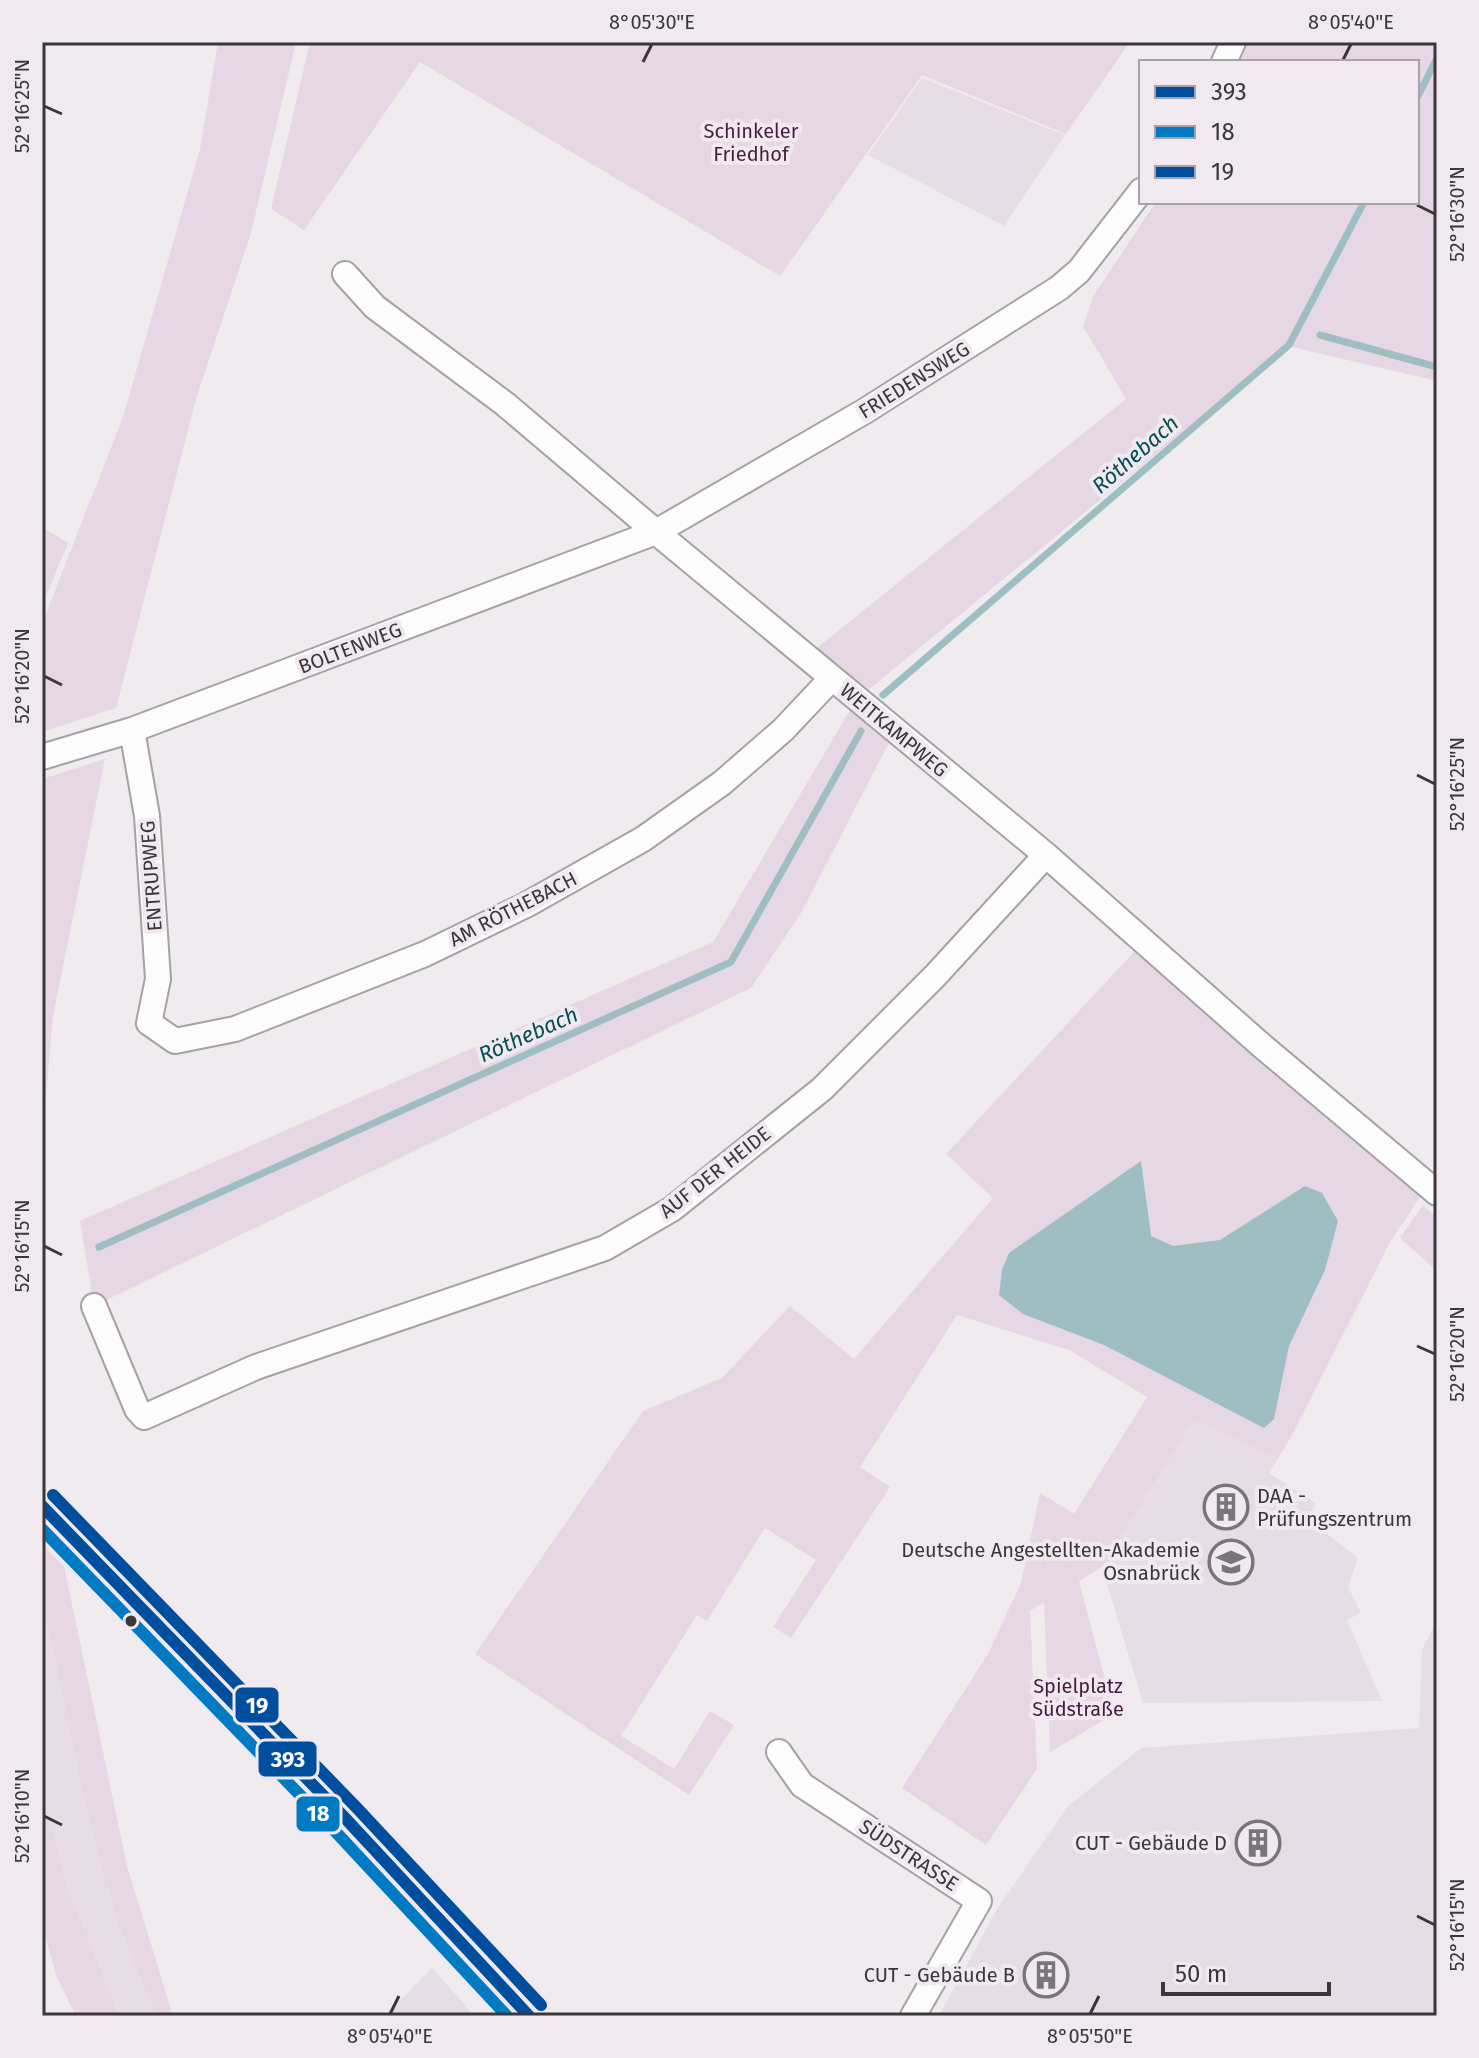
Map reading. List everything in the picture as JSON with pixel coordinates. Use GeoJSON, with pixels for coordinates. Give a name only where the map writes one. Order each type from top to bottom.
{"type":"FeatureCollection","features":[{"type":"Feature","properties":{"kind":"main road"},"geometry":{"type":"LineString","coordinates":[[42,1506],[345,1818],[529,2016]]}},
{"type":"Feature","properties":{"kind":"street","name":"FRIEDENSWEG"},"geometry":{"type":"LineString","coordinates":[[656,532],[865,411],[1059,288],[1079,271],[1139,194]]}},
{"type":"Feature","properties":{"kind":"street","name":"WEITKAMPWEG"},"geometry":{"type":"LineString","coordinates":[[345,274],[375,307],[505,404],[1046,855],[1261,1045],[1437,1193]]}},
{"type":"Feature","properties":{"kind":"street","name":"BOLTENWEG"},"geometry":{"type":"LineString","coordinates":[[42,757],[132,730],[656,532]]}},
{"type":"Feature","properties":{"kind":"street","name":"AM RÖTHEBACH"},"geometry":{"type":"LineString","coordinates":[[149,1023],[175,1041],[235,1029],[425,954],[526,905],[643,839],[722,783],[783,730],[832,678]]}},
{"type":"Feature","properties":{"kind":"street","name":"ENTRUPWEG"},"geometry":{"type":"LineString","coordinates":[[132,730],[147,816],[158,979],[149,1023]]}},
{"type":"Feature","properties":{"kind":"street","name":"AUF DER HEIDE"},"geometry":{"type":"LineString","coordinates":[[94,1306],[137,1409],[144,1417],[256,1367],[605,1248],[672,1209],[822,1089],[935,976],[1046,855]]}},
{"type":"Feature","properties":{"kind":"street","name":"SÜDSTRASSE"},"geometry":{"type":"LineString","coordinates":[[779,1752],[802,1785],[979,1901],[913,2016]]}},
{"type":"Feature","properties":{"kind":"shaded area"},"geometry":{"type":"Polygon","coordinates":[[[922,78],[1065,135],[1004,226],[868,155],[922,78]]]}},
{"type":"Feature","properties":{"kind":"shaded area","name":"Deutsche Angestellten-Akademie Osnabrück"},"geometry":{"type":"Polygon","coordinates":[[[1194,1420],[1278,1458],[1269,1473],[1316,1503],[1308,1519],[1358,1558],[1348,1587],[1361,1613],[1347,1620],[1382,1701],[1143,1703],[1102,1567],[1194,1420]]]}},
{"type":"Feature","properties":{"kind":"shaded area"},"geometry":{"type":"Polygon","coordinates":[[[42,1598],[88,1817],[117,1921],[156,2016],[120,2016],[68,1890],[42,1791],[42,1598]]]}},
{"type":"Feature","properties":{"kind":"shaded area"},"geometry":{"type":"Polygon","coordinates":[[[1437,1621],[1437,2016],[939,2016],[997,1909],[1068,1806],[1141,1748],[1419,1728],[1422,1649],[1437,1621]]]}},
{"type":"Feature","properties":{"kind":"shaded area"},"geometry":{"type":"Polygon","coordinates":[[[432,1968],[475,2016],[385,2016],[432,1968]]]}},
{"type":"Feature","properties":{"kind":"green space"},"geometry":{"type":"Polygon","coordinates":[[[218,42],[296,42],[251,233],[196,399],[116,708],[42,732],[42,624],[123,417],[200,149],[218,42]]]}},
{"type":"Feature","properties":{"kind":"green space","name":"Schinkeler Friedhof"},"geometry":{"type":"Polygon","coordinates":[[[310,42],[1130,42],[1066,134],[922,75],[780,276],[420,62],[304,230],[271,209],[310,42]]]}},
{"type":"Feature","properties":{"kind":"green space"},"geometry":{"type":"Polygon","coordinates":[[[1245,42],[1437,42],[1437,381],[1288,346],[857,699],[895,731],[801,913],[751,988],[94,1306],[80,1221],[713,942],[856,700],[807,656],[1126,399],[1083,326],[1094,295],[1155,204],[1419,204],[1419,60],[1237,60],[1245,42]]]}},
{"type":"Feature","properties":{"kind":"green space"},"geometry":{"type":"Polygon","coordinates":[[[42,527],[68,543],[42,606],[42,527]]]}},
{"type":"Feature","properties":{"kind":"green space"},"geometry":{"type":"Polygon","coordinates":[[[105,759],[53,1016],[42,1142],[42,779],[105,759]]]}},
{"type":"Feature","properties":{"kind":"green space","name":"Spielplatz Südstraße"},"geometry":{"type":"Polygon","coordinates":[[[1134,952],[1423,1193],[1390,1242],[1278,1458],[1194,1420],[1102,1567],[1079,1581],[1114,1714],[1050,1752],[1044,1602],[1030,1611],[1037,1769],[986,1845],[902,1788],[988,1654],[1021,1583],[1040,1493],[1074,1514],[1147,1397],[1069,1350],[957,1315],[860,1467],[890,1487],[791,1638],[773,1627],[816,1560],[765,1528],[707,1621],[697,1615],[621,1736],[674,1769],[710,1711],[734,1725],[689,1795],[475,1654],[643,1411],[722,1378],[790,1306],[854,1359],[993,1198],[946,1154],[1134,952]]]}},
{"type":"Feature","properties":{"kind":"green space"},"geometry":{"type":"Polygon","coordinates":[[[1423,1205],[1437,1218],[1437,1271],[1400,1238],[1423,1205]]]}},
{"type":"Feature","properties":{"kind":"green space"},"geometry":{"type":"Polygon","coordinates":[[[42,1544],[64,1566],[127,1866],[173,2016],[156,2016],[117,1921],[88,1817],[42,1598],[42,1544]]]}},
{"type":"Feature","properties":{"kind":"green space"},"geometry":{"type":"Polygon","coordinates":[[[42,1791],[68,1890],[120,2016],[76,2016],[56,1975],[42,1925],[42,1791]]]}},
{"type":"Feature","properties":{"kind":"water"},"geometry":{"type":"Polygon","coordinates":[[[1141,1161],[1151,1236],[1173,1246],[1220,1240],[1305,1186],[1322,1193],[1338,1221],[1325,1270],[1289,1346],[1274,1419],[1264,1428],[1104,1345],[1023,1314],[999,1295],[1002,1270],[1009,1253],[1141,1161]]]}},
{"type":"Feature","properties":{"kind":"waterway","name":"Röthebach"},"geometry":{"type":"LineString","coordinates":[[1419,94],[1437,58]]}},
{"type":"Feature","properties":{"kind":"waterway","name":"Röthebach"},"geometry":{"type":"LineString","coordinates":[[883,695],[1289,345],[1363,204]]}},
{"type":"Feature","properties":{"kind":"waterway"},"geometry":{"type":"LineString","coordinates":[[1320,335],[1437,367]]}},
{"type":"Feature","properties":{"kind":"waterway","name":"Röthebach"},"geometry":{"type":"LineString","coordinates":[[99,1247],[731,962],[861,731]]}},
{"type":"Feature","properties":{"kind":"transit line","name":"19"},"geometry":{"type":"LineString","coordinates":[[53,1495],[356,1807],[541,2005]]}},
{"type":"Feature","properties":{"kind":"transit line","name":"393"},"geometry":{"type":"LineString","coordinates":[[42,1506],[345,1818],[529,2016]]}},
{"type":"Feature","properties":{"kind":"transit line","name":"18"},"geometry":{"type":"LineString","coordinates":[[42,1529],[333,1829],[507,2016]]}},
{"type":"Feature","properties":{"kind":"place","name":"DAA - Prüfungszentrum"},"geometry":{"type":"Point","coordinates":[1226,1507]}},
{"type":"Feature","properties":{"kind":"place","name":"Deutsche Angestellten-Akademie Osnabrück"},"geometry":{"type":"Point","coordinates":[1231,1562]}},
{"type":"Feature","properties":{"kind":"place","name":"CUT - Gebäude D"},"geometry":{"type":"Point","coordinates":[1258,1843]}},
{"type":"Feature","properties":{"kind":"place","name":"CUT - Gebäude B"},"geometry":{"type":"Point","coordinates":[1046,1975]}}]}
